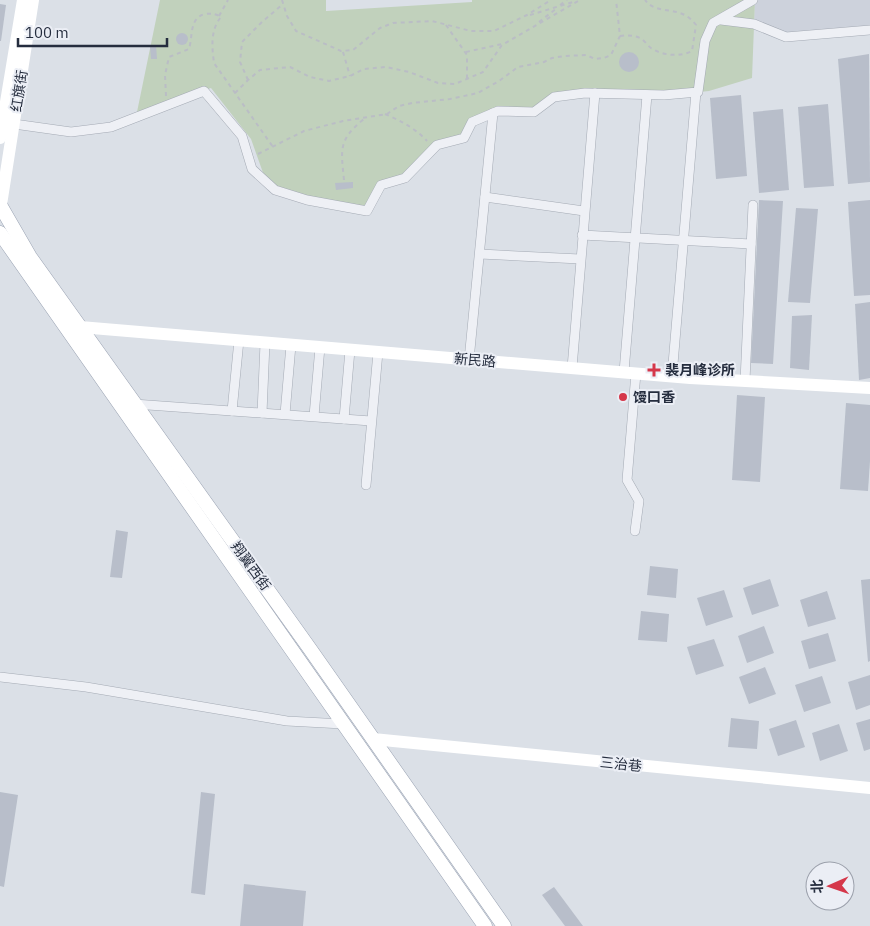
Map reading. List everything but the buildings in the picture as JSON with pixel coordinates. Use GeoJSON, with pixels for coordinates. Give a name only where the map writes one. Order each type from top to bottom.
{"type":"FeatureCollection","features":[{"type":"Feature","properties":{"kind":"main road","name":"翔翼西街"},"geometry":{"type":"LineString","coordinates":[[0,208],[30,257],[504,926]]}},
{"type":"Feature","properties":{"kind":"main road","name":"翔翼西街"},"geometry":{"type":"LineString","coordinates":[[0,232],[485,926]]}},
{"type":"Feature","properties":{"kind":"street","name":"红旗街"},"geometry":{"type":"LineString","coordinates":[[0,138],[23,0]]}},
{"type":"Feature","properties":{"kind":"street","name":"红旗街"},"geometry":{"type":"LineString","coordinates":[[0,208],[33,0]]}},
{"type":"Feature","properties":{"kind":"street"},"geometry":{"type":"LineString","coordinates":[[672,376],[696,92],[698,92],[705,41],[714,23],[752,0]]}},
{"type":"Feature","properties":{"kind":"street"},"geometry":{"type":"LineString","coordinates":[[721,20],[754,24],[786,37],[870,30]]}},
{"type":"Feature","properties":{"kind":"street"},"geometry":{"type":"LineString","coordinates":[[14,124],[71,132],[111,127],[204,91],[242,136],[252,169],[275,190],[307,200],[366,211],[381,185],[405,178],[436,145],[464,138],[472,122],[498,111],[534,112],[554,97],[595,93],[664,95],[696,92]]}},
{"type":"Feature","properties":{"kind":"street"},"geometry":{"type":"LineString","coordinates":[[572,368],[595,93]]}},
{"type":"Feature","properties":{"kind":"street"},"geometry":{"type":"LineString","coordinates":[[635,531],[639,501],[627,480],[635,238],[647,95]]}},
{"type":"Feature","properties":{"kind":"street"},"geometry":{"type":"LineString","coordinates":[[470,360],[493,113]]}},
{"type":"Feature","properties":{"kind":"street"},"geometry":{"type":"LineString","coordinates":[[485,197],[584,212]]}},
{"type":"Feature","properties":{"kind":"street"},"geometry":{"type":"LineString","coordinates":[[745,381],[753,205]]}},
{"type":"Feature","properties":{"kind":"street"},"geometry":{"type":"LineString","coordinates":[[582,235],[752,244]]}},
{"type":"Feature","properties":{"kind":"street"},"geometry":{"type":"LineString","coordinates":[[480,254],[580,259]]}},
{"type":"Feature","properties":{"kind":"street","name":"新民路"},"geometry":{"type":"LineString","coordinates":[[80,327],[630,373],[870,388]]}},
{"type":"Feature","properties":{"kind":"street"},"geometry":{"type":"LineString","coordinates":[[232,410],[239,340]]}},
{"type":"Feature","properties":{"kind":"street"},"geometry":{"type":"LineString","coordinates":[[262,413],[265,342]]}},
{"type":"Feature","properties":{"kind":"street"},"geometry":{"type":"LineString","coordinates":[[285,414],[291,345]]}},
{"type":"Feature","properties":{"kind":"street"},"geometry":{"type":"LineString","coordinates":[[314,416],[320,347]]}},
{"type":"Feature","properties":{"kind":"street"},"geometry":{"type":"LineString","coordinates":[[344,418],[350,350]]}},
{"type":"Feature","properties":{"kind":"street"},"geometry":{"type":"LineString","coordinates":[[366,485],[378,352]]}},
{"type":"Feature","properties":{"kind":"street"},"geometry":{"type":"LineString","coordinates":[[134,404],[371,420]]}},
{"type":"Feature","properties":{"kind":"street"},"geometry":{"type":"LineString","coordinates":[[0,677],[86,687],[287,721],[343,724]]}},
{"type":"Feature","properties":{"kind":"street","name":"三治巷"},"geometry":{"type":"LineString","coordinates":[[373,739],[870,788]]}},
{"type":"Feature","properties":{"kind":"path"},"geometry":{"type":"LineString","coordinates":[[228,0],[219,16],[221,17],[213,33],[214,63],[272,147]]}},
{"type":"Feature","properties":{"kind":"path"},"geometry":{"type":"LineString","coordinates":[[248,80],[240,62],[242,42],[283,2],[287,16],[296,31],[342,51],[353,50],[380,28],[393,23],[432,21],[470,31],[494,31],[525,16],[551,0]]}},
{"type":"Feature","properties":{"kind":"path"},"geometry":{"type":"LineString","coordinates":[[531,28],[567,0]]}},
{"type":"Feature","properties":{"kind":"path"},"geometry":{"type":"LineString","coordinates":[[525,16],[580,0]]}},
{"type":"Feature","properties":{"kind":"path"},"geometry":{"type":"LineString","coordinates":[[466,52],[504,44],[580,0]]}},
{"type":"Feature","properties":{"kind":"path"},"geometry":{"type":"LineString","coordinates":[[249,159],[304,131],[343,121],[385,114],[399,106],[412,103],[456,98],[478,93],[518,67],[544,62],[552,58],[577,55],[586,55],[595,59],[604,58],[610,54],[620,36],[616,0]]}},
{"type":"Feature","properties":{"kind":"path"},"geometry":{"type":"LineString","coordinates":[[620,36],[630,35],[641,38],[659,53],[683,56],[692,51],[696,25],[691,19],[681,12],[649,6],[644,0]]}},
{"type":"Feature","properties":{"kind":"path"},"geometry":{"type":"LineString","coordinates":[[166,106],[165,75],[169,56],[189,49],[192,39],[192,27],[198,17],[207,13],[219,16]]}},
{"type":"Feature","properties":{"kind":"path"},"geometry":{"type":"LineString","coordinates":[[445,24],[466,52],[467,78]]}},
{"type":"Feature","properties":{"kind":"path"},"geometry":{"type":"LineString","coordinates":[[235,93],[260,70],[290,67],[310,76],[329,81],[350,76],[364,69],[386,66],[438,83],[455,84],[483,72],[504,44]]}},
{"type":"Feature","properties":{"kind":"path"},"geometry":{"type":"LineString","coordinates":[[342,51],[350,76]]}},
{"type":"Feature","properties":{"kind":"path"},"geometry":{"type":"LineString","coordinates":[[385,114],[400,120],[415,130],[434,149]]}},
{"type":"Feature","properties":{"kind":"path"},"geometry":{"type":"LineString","coordinates":[[344,180],[343,142],[350,130],[364,118]]}},
{"type":"Feature","properties":{"kind":"shaded area"},"geometry":{"type":"Polygon","coordinates":[[[755,0],[870,0],[870,30],[786,37],[754,24],[755,0]]]}},
{"type":"Feature","properties":{"kind":"green space"},"geometry":{"type":"Polygon","coordinates":[[[160,0],[326,0],[326,11],[472,2],[472,0],[755,0],[752,78],[709,91],[661,96],[551,97],[534,112],[499,111],[472,122],[464,138],[437,145],[403,181],[377,186],[367,211],[307,200],[266,181],[251,139],[211,88],[137,112],[160,0]]]}},
{"type":"Feature","properties":{"kind":"place","name":"裴月峰诊所"},"geometry":{"type":"Point","coordinates":[654,370]}},
{"type":"Feature","properties":{"kind":"place","name":"馒口香"},"geometry":{"type":"Point","coordinates":[623,397]}}]}
